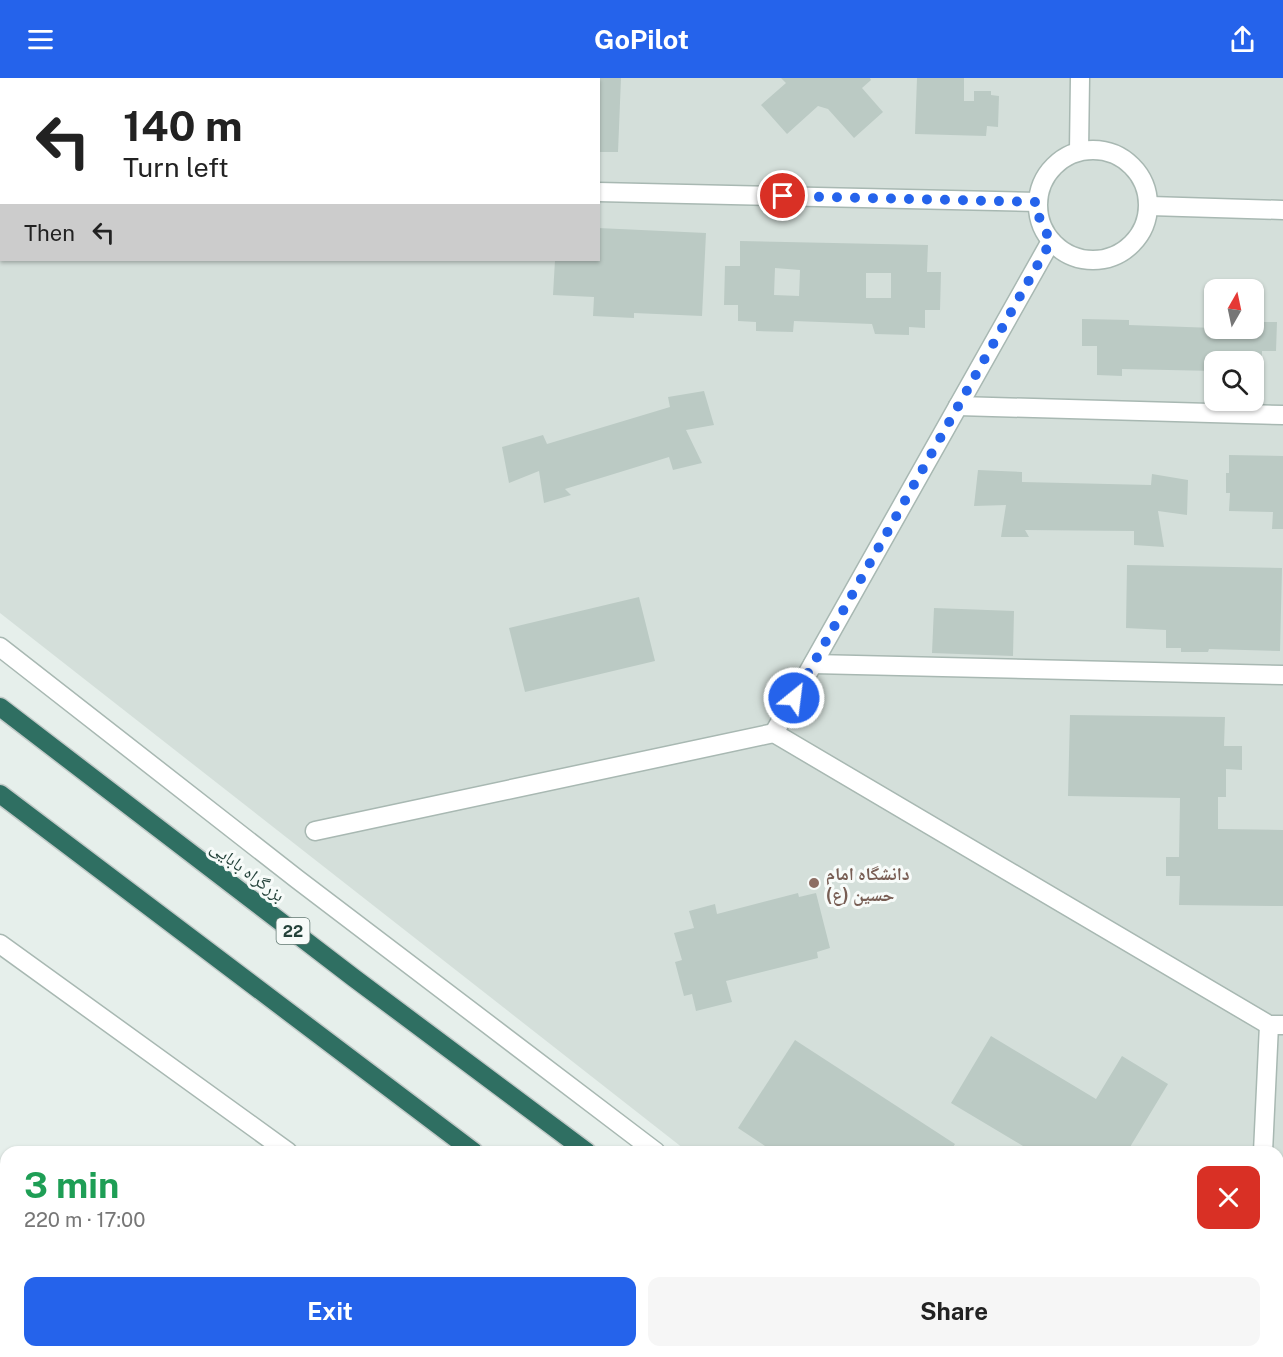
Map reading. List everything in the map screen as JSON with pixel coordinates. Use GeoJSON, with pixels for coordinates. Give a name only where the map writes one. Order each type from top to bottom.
{"type":"FeatureCollection","features":[{"type":"Feature","properties":{"kind":"highway","name":"بزرگراه بابایی"},"geometry":{"type":"LineString","coordinates":[[0,707],[363,985],[579,1146]]}},
{"type":"Feature","properties":{"kind":"highway"},"geometry":{"type":"LineString","coordinates":[[0,794],[466,1146]]}},
{"type":"Feature","properties":{"kind":"street"},"geometry":{"type":"LineString","coordinates":[[1079,151],[1080,78]]}},
{"type":"Feature","properties":{"kind":"street"},"geometry":{"type":"LineString","coordinates":[[1098,150],[1119,156],[1136,170],[1147,189],[1150,206],[1143,231],[1129,248],[1110,258],[1089,261],[1068,255],[1051,241],[1040,222],[1037,202],[1044,180],[1057,163],[1079,151],[1098,150]]}},
{"type":"Feature","properties":{"kind":"street"},"geometry":{"type":"LineString","coordinates":[[600,192],[1037,202]]}},
{"type":"Feature","properties":{"kind":"street"},"geometry":{"type":"LineString","coordinates":[[1150,206],[1283,210]]}},
{"type":"Feature","properties":{"kind":"street"},"geometry":{"type":"LineString","coordinates":[[774,733],[1051,241]]}},
{"type":"Feature","properties":{"kind":"street"},"geometry":{"type":"LineString","coordinates":[[958,405],[1283,415]]}},
{"type":"Feature","properties":{"kind":"street"},"geometry":{"type":"LineString","coordinates":[[0,647],[297,879],[648,1146]]}},
{"type":"Feature","properties":{"kind":"street"},"geometry":{"type":"LineString","coordinates":[[813,664],[1283,675]]}},
{"type":"Feature","properties":{"kind":"street"},"geometry":{"type":"LineString","coordinates":[[315,831],[774,733],[1276,1025],[1264,1146]]}},
{"type":"Feature","properties":{"kind":"street"},"geometry":{"type":"LineString","coordinates":[[0,944],[280,1146]]}},
{"type":"Feature","properties":{"kind":"shaded area","name":"دانشگاه امام حسین (ع)"},"geometry":{"type":"Polygon","coordinates":[[[600,78],[1283,78],[1283,1146],[680,1146],[0,613],[0,261],[600,261],[600,78]]]}},
{"type":"Feature","properties":{"kind":"building"},"geometry":{"type":"Polygon","coordinates":[[[600,78],[621,78],[618,152],[600,152],[600,78]]]}},
{"type":"Feature","properties":{"kind":"building"},"geometry":{"type":"Polygon","coordinates":[[[781,78],[870,78],[871,80],[862,88],[883,112],[854,138],[828,109],[818,106],[787,134],[761,105],[786,83],[781,78]]]}},
{"type":"Feature","properties":{"kind":"building"},"geometry":{"type":"Polygon","coordinates":[[[917,78],[964,78],[964,101],[974,101],[974,91],[991,91],[991,95],[999,96],[998,127],[987,126],[986,136],[915,134],[917,78]]]}},
{"type":"Feature","properties":{"kind":"building"},"geometry":{"type":"Polygon","coordinates":[[[600,228],[706,233],[702,316],[634,313],[634,318],[593,316],[594,297],[553,295],[555,261],[600,261],[600,228]]]}},
{"type":"Feature","properties":{"kind":"building"},"geometry":{"type":"Polygon","coordinates":[[[740,241],[928,245],[927,272],[941,272],[940,310],[925,310],[925,328],[909,327],[909,335],[875,334],[872,324],[794,321],[793,332],[756,331],[756,322],[738,321],[738,305],[724,305],[725,266],[740,266],[740,241]],[[775,268],[774,295],[799,296],[800,270],[775,268]],[[866,273],[866,298],[891,298],[891,273],[866,273]]]}},
{"type":"Feature","properties":{"kind":"building"},"geometry":{"type":"Polygon","coordinates":[[[1082,319],[1129,320],[1129,325],[1204,328],[1204,339],[1264,339],[1264,322],[1277,322],[1276,351],[1204,351],[1204,371],[1122,369],[1122,376],[1097,375],[1097,346],[1082,346],[1082,319]]]}},
{"type":"Feature","properties":{"kind":"building"},"geometry":{"type":"Polygon","coordinates":[[[704,391],[714,425],[686,430],[702,463],[673,470],[669,457],[565,489],[571,495],[544,503],[539,471],[509,483],[502,447],[543,435],[547,444],[670,407],[668,397],[704,391]]]}},
{"type":"Feature","properties":{"kind":"building"},"geometry":{"type":"Polygon","coordinates":[[[1229,455],[1283,456],[1283,529],[1272,529],[1273,512],[1229,511],[1230,493],[1226,493],[1226,473],[1229,473],[1229,455]]]}},
{"type":"Feature","properties":{"kind":"building"},"geometry":{"type":"Polygon","coordinates":[[[978,470],[1022,472],[1022,482],[1151,485],[1152,474],[1188,480],[1187,515],[1158,511],[1164,547],[1134,545],[1134,531],[1025,530],[1029,537],[1001,537],[1006,505],[974,506],[978,470]]]}},
{"type":"Feature","properties":{"kind":"building"},"geometry":{"type":"Polygon","coordinates":[[[1127,565],[1282,568],[1280,651],[1209,649],[1208,652],[1181,652],[1181,648],[1166,648],[1166,630],[1126,628],[1127,565]]]}},
{"type":"Feature","properties":{"kind":"building"},"geometry":{"type":"Polygon","coordinates":[[[639,597],[655,661],[525,692],[509,628],[639,597]]]}},
{"type":"Feature","properties":{"kind":"building"},"geometry":{"type":"Polygon","coordinates":[[[934,608],[1014,611],[1013,656],[932,653],[934,608]]]}},
{"type":"Feature","properties":{"kind":"building"},"geometry":{"type":"Polygon","coordinates":[[[1070,715],[1225,717],[1224,746],[1242,746],[1242,770],[1226,769],[1226,797],[1218,797],[1218,829],[1283,830],[1283,906],[1179,905],[1180,876],[1166,876],[1166,857],[1179,857],[1180,798],[1068,796],[1070,715]]]}},
{"type":"Feature","properties":{"kind":"building"},"geometry":{"type":"Polygon","coordinates":[[[798,893],[799,897],[816,893],[830,948],[817,952],[818,958],[726,981],[732,1002],[696,1011],[692,994],[684,996],[675,962],[682,960],[674,933],[694,928],[689,911],[715,904],[717,914],[798,893]]]}},
{"type":"Feature","properties":{"kind":"building"},"geometry":{"type":"Polygon","coordinates":[[[991,1036],[1096,1099],[1122,1056],[1168,1084],[1131,1146],[1023,1146],[951,1103],[991,1036]]]}},
{"type":"Feature","properties":{"kind":"building"},"geometry":{"type":"Polygon","coordinates":[[[795,1040],[955,1144],[954,1146],[765,1146],[738,1128],[795,1040]]]}},
{"type":"Feature","properties":{"kind":"place","name":"دانشگاه امام حسین (ع)"},"geometry":{"type":"Point","coordinates":[814,883]}},
{"type":"Feature","properties":{"kind":"route"},"geometry":{"type":"LineString","coordinates":[[783,196],[1037,202],[1040,222],[1051,241],[794,698]]}}]}
